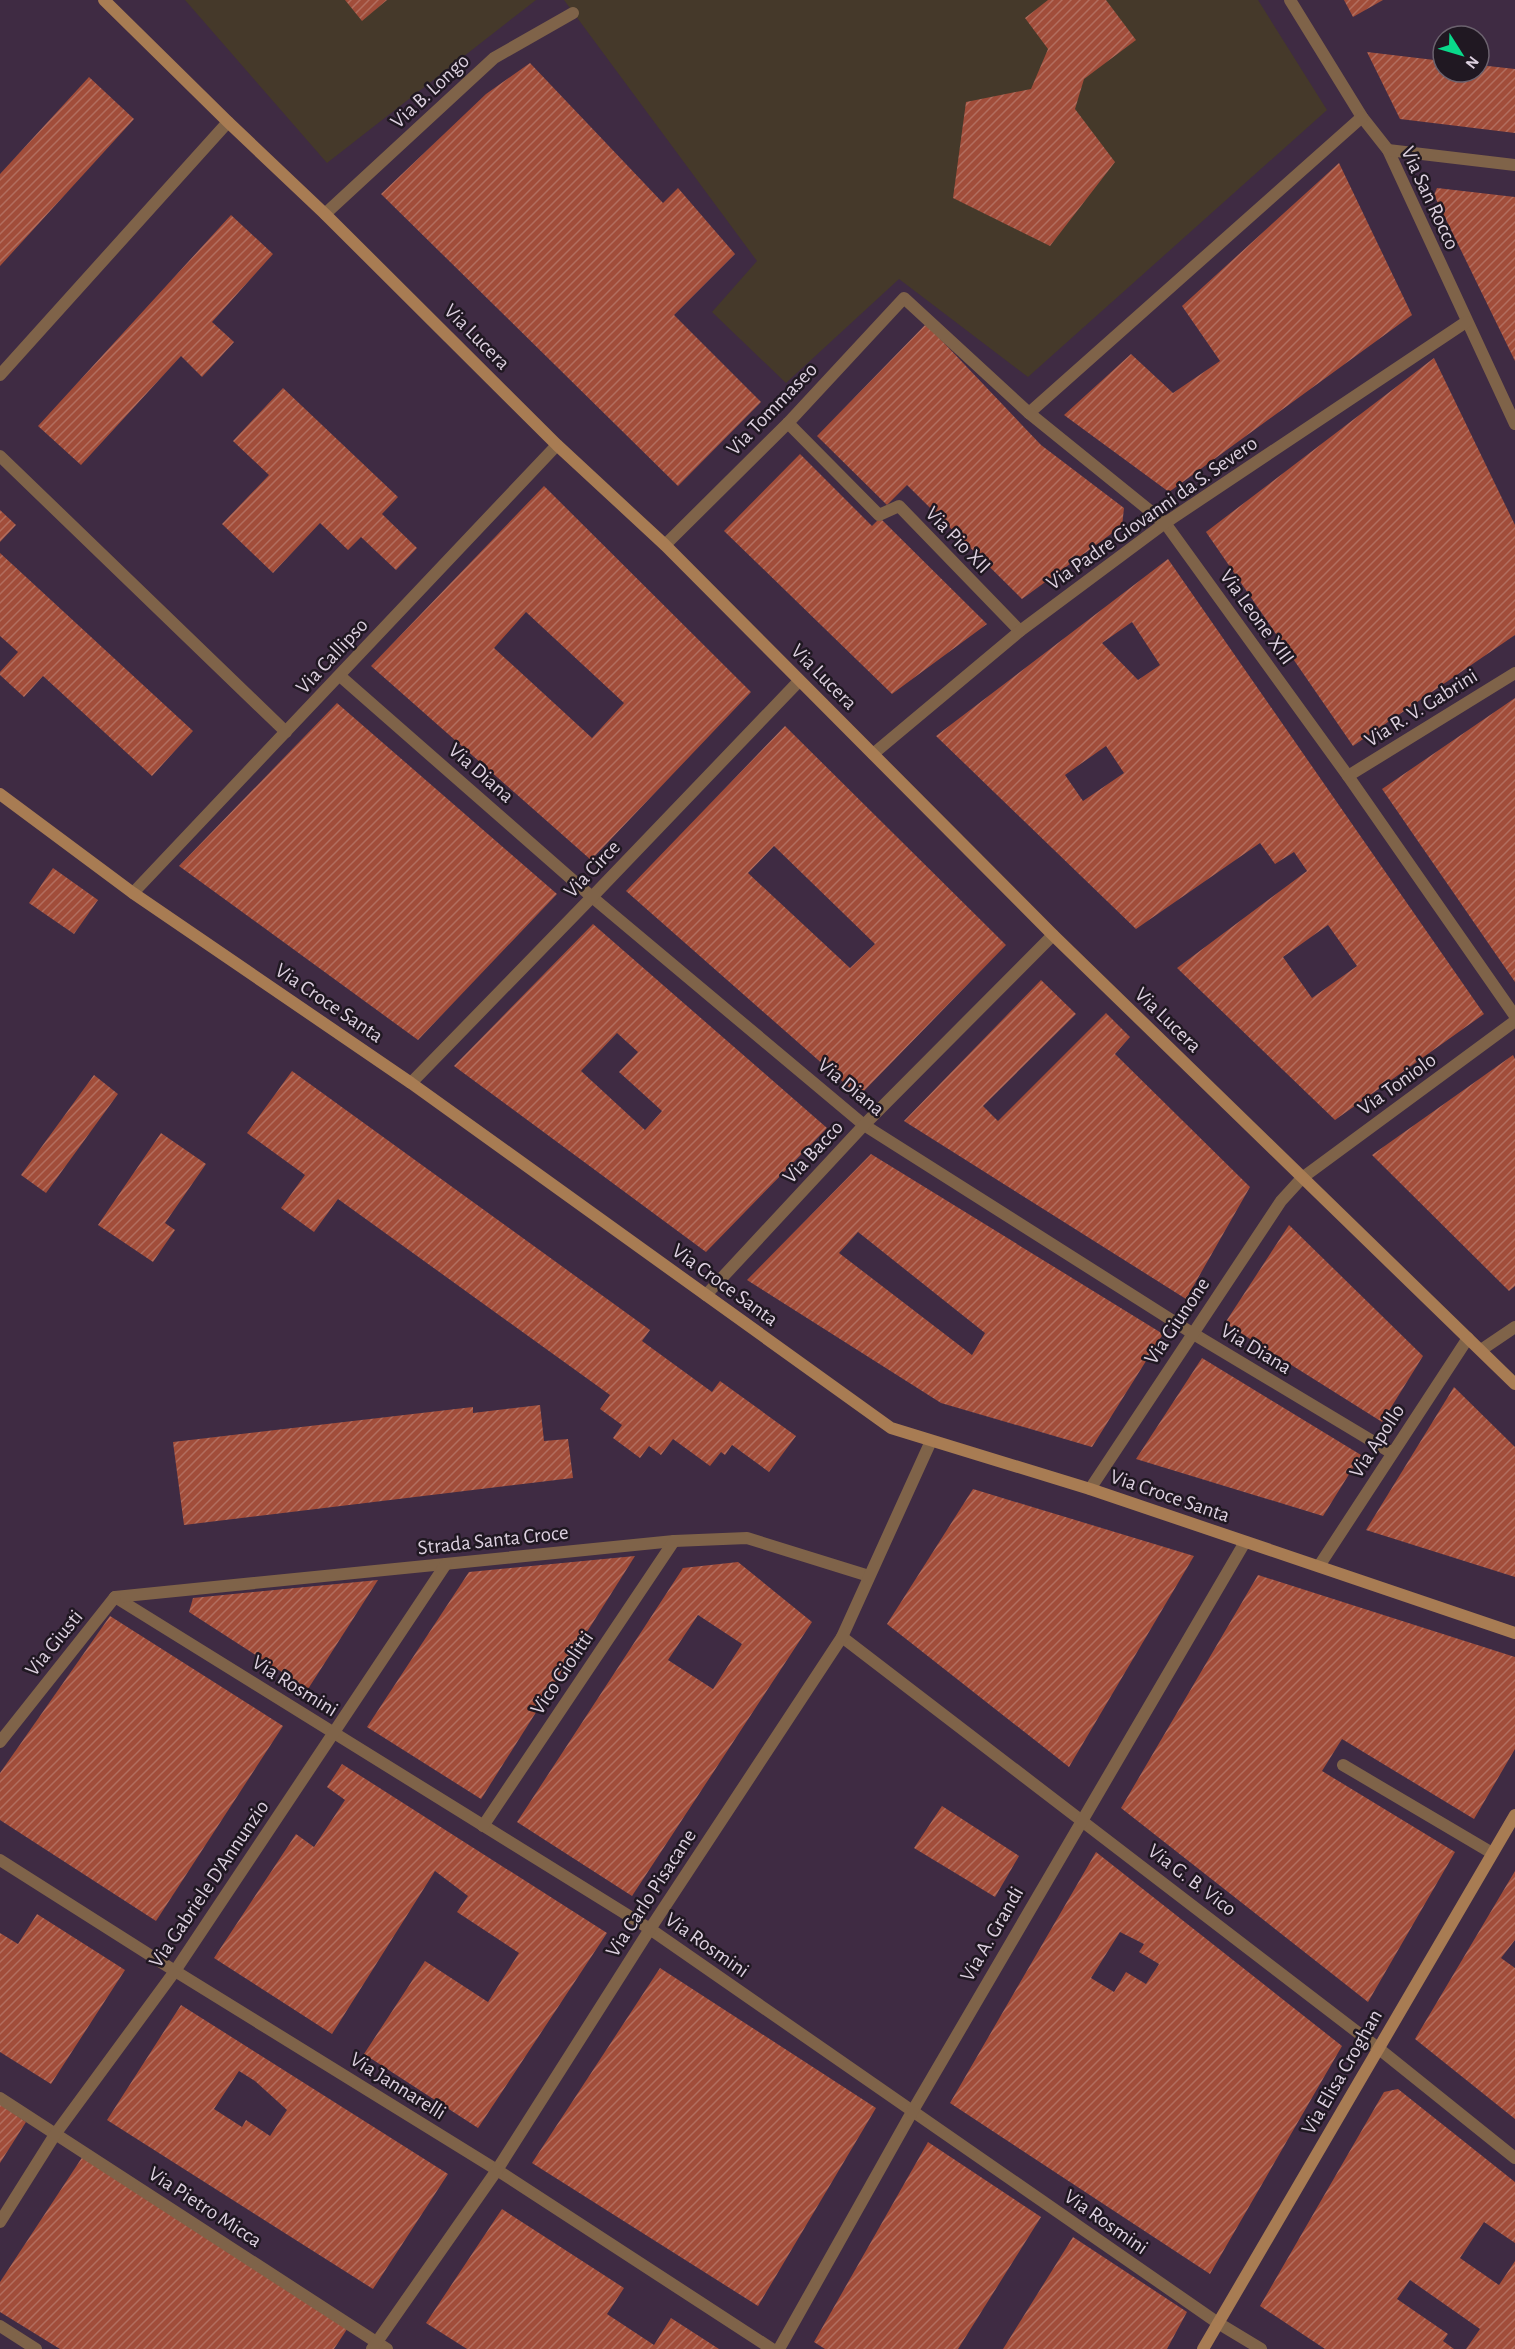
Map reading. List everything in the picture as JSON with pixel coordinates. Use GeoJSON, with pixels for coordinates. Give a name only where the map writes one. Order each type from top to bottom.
{"type":"FeatureCollection","features":[{"type":"Feature","properties":{"kind":"street","name":"Via Lucera"},"geometry":{"type":"LineString","coordinates":[[104,0],[325,214],[557,445],[665,545],[1053,935],[1515,1384]]}},
{"type":"Feature","properties":{"kind":"street","name":"Via San Rocco"},"geometry":{"type":"LineString","coordinates":[[1290,0],[1362,117],[1388,150],[1515,424]]}},
{"type":"Feature","properties":{"kind":"street","name":"Via B. Longo"},"geometry":{"type":"LineString","coordinates":[[325,214],[494,58],[573,13]]}},
{"type":"Feature","properties":{"kind":"street"},"geometry":{"type":"LineString","coordinates":[[1029,413],[1362,117]]}},
{"type":"Feature","properties":{"kind":"street"},"geometry":{"type":"LineString","coordinates":[[0,375],[228,122]]}},
{"type":"Feature","properties":{"kind":"street"},"geometry":{"type":"LineString","coordinates":[[1388,150],[1515,165]]}},
{"type":"Feature","properties":{"kind":"street","name":"Via Leone XIII"},"geometry":{"type":"LineString","coordinates":[[904,298],[1029,413],[1165,522],[1348,776],[1515,1016]]}},
{"type":"Feature","properties":{"kind":"street","name":"Via Tommaseo"},"geometry":{"type":"LineString","coordinates":[[665,545],[788,423],[904,298]]}},
{"type":"Feature","properties":{"kind":"street","name":"Via Padre Giovanni da S. Severo"},"geometry":{"type":"LineString","coordinates":[[873,754],[1020,631],[1165,522],[1466,322]]}},
{"type":"Feature","properties":{"kind":"street","name":"Via Pio XII"},"geometry":{"type":"LineString","coordinates":[[788,423],[879,515],[899,507],[1020,631]]}},
{"type":"Feature","properties":{"kind":"street","name":"Via Callipso"},"geometry":{"type":"LineString","coordinates":[[133,893],[557,445]]}},
{"type":"Feature","properties":{"kind":"street"},"geometry":{"type":"LineString","coordinates":[[0,456],[286,732]]}},
{"type":"Feature","properties":{"kind":"street","name":"Via R. V. Gabrini"},"geometry":{"type":"LineString","coordinates":[[1348,776],[1515,673]]}},
{"type":"Feature","properties":{"kind":"street","name":"Via Diana"},"geometry":{"type":"LineString","coordinates":[[340,676],[592,897],[864,1125],[1192,1334],[1392,1454]]}},
{"type":"Feature","properties":{"kind":"street","name":"Via Circe"},"geometry":{"type":"LineString","coordinates":[[411,1083],[799,681]]}},
{"type":"Feature","properties":{"kind":"street","name":"Via Croce Santa"},"geometry":{"type":"LineString","coordinates":[[0,794],[133,893],[411,1083],[891,1428],[1090,1489],[1515,1634]]}},
{"type":"Feature","properties":{"kind":"street","name":"Via Bacco"},"geometry":{"type":"LineString","coordinates":[[706,1295],[864,1125],[1053,935]]}},
{"type":"Feature","properties":{"kind":"street","name":"Via Toniolo"},"geometry":{"type":"LineString","coordinates":[[1302,1178],[1515,1021]]}},
{"type":"Feature","properties":{"kind":"street","name":"Via Giunone"},"geometry":{"type":"LineString","coordinates":[[1090,1489],[1281,1201],[1302,1178]]}},
{"type":"Feature","properties":{"kind":"street"},"geometry":{"type":"LineString","coordinates":[[1481,1350],[1515,1327]]}},
{"type":"Feature","properties":{"kind":"street","name":"Via Apollo"},"geometry":{"type":"LineString","coordinates":[[1319,1566],[1468,1338]]}},
{"type":"Feature","properties":{"kind":"street","name":"Via Carlo Pisacane"},"geometry":{"type":"LineString","coordinates":[[374,2345],[497,2170],[650,1929],[842,1637],[931,1441]]}},
{"type":"Feature","properties":{"kind":"street","name":"Strada Santa Croce"},"geometry":{"type":"LineString","coordinates":[[115,1597],[674,1541],[747,1538],[869,1576]]}},
{"type":"Feature","properties":{"kind":"street","name":"Vico Giolitti"},"geometry":{"type":"LineString","coordinates":[[483,1826],[674,1541]]}},
{"type":"Feature","properties":{"kind":"street","name":"Via A. Grandi"},"geometry":{"type":"LineString","coordinates":[[779,2349],[912,2112],[1245,1542]]}},
{"type":"Feature","properties":{"kind":"street","name":"Via Gabriele D'Annunzio"},"geometry":{"type":"LineString","coordinates":[[0,2222],[56,2133],[175,1971],[335,1734],[446,1564]]}},
{"type":"Feature","properties":{"kind":"street","name":"Via Rosmini"},"geometry":{"type":"LineString","coordinates":[[115,1597],[650,1929],[1218,2323],[1261,2349]]}},
{"type":"Feature","properties":{"kind":"street","name":"Via Giusti"},"geometry":{"type":"LineString","coordinates":[[0,1742],[115,1597]]}},
{"type":"Feature","properties":{"kind":"street","name":"Via G. B. Vico"},"geometry":{"type":"LineString","coordinates":[[842,1637],[1378,2048],[1515,2158]]}},
{"type":"Feature","properties":{"kind":"street"},"geometry":{"type":"LineString","coordinates":[[1343,1765],[1492,1853]]}},
{"type":"Feature","properties":{"kind":"street","name":"Via Elisa Croghan"},"geometry":{"type":"LineString","coordinates":[[1203,2349],[1515,1815]]}},
{"type":"Feature","properties":{"kind":"street","name":"Via Jannarelli"},"geometry":{"type":"LineString","coordinates":[[0,1860],[497,2170],[772,2349]]}},
{"type":"Feature","properties":{"kind":"street","name":"Via Pietro Micca"},"geometry":{"type":"LineString","coordinates":[[0,2098],[374,2345],[387,2349]]}},
{"type":"Feature","properties":{"kind":"street"},"geometry":{"type":"LineString","coordinates":[[0,2326],[36,2349]]}},
{"type":"Feature","properties":{"kind":"shaded area"},"geometry":{"type":"Polygon","coordinates":[[[185,0],[536,0],[327,163],[185,0]]]}},
{"type":"Feature","properties":{"kind":"shaded area"},"geometry":{"type":"Polygon","coordinates":[[[564,0],[1258,0],[1327,110],[1028,377],[899,279],[786,383],[712,312],[757,261],[564,0]]]}},
{"type":"Feature","properties":{"kind":"building"},"geometry":{"type":"Polygon","coordinates":[[[345,0],[387,0],[362,21],[345,0]]]}},
{"type":"Feature","properties":{"kind":"building"},"geometry":{"type":"Polygon","coordinates":[[[1048,0],[1106,0],[1136,40],[1084,79],[1075,109],[1115,162],[1050,246],[953,198],[966,102],[1031,89],[1048,49],[1025,18],[1048,0]]]}},
{"type":"Feature","properties":{"kind":"building"},"geometry":{"type":"Polygon","coordinates":[[[1344,0],[1383,0],[1353,17],[1344,0]]]}},
{"type":"Feature","properties":{"kind":"building"},"geometry":{"type":"Polygon","coordinates":[[[1367,52],[1431,60],[1431,84],[1491,84],[1491,66],[1515,69],[1515,133],[1400,119],[1367,52]]]}},
{"type":"Feature","properties":{"kind":"building"},"geometry":{"type":"Polygon","coordinates":[[[530,63],[663,203],[678,188],[735,254],[674,315],[761,402],[678,486],[381,194],[486,94],[530,63]]]}},
{"type":"Feature","properties":{"kind":"building"},"geometry":{"type":"Polygon","coordinates":[[[89,77],[134,119],[0,266],[0,174],[89,77]]]}},
{"type":"Feature","properties":{"kind":"building"},"geometry":{"type":"Polygon","coordinates":[[[1339,163],[1412,315],[1169,492],[1064,415],[1131,354],[1173,393],[1220,361],[1182,306],[1339,163]]]}},
{"type":"Feature","properties":{"kind":"building"},"geometry":{"type":"Polygon","coordinates":[[[1437,188],[1515,197],[1515,361],[1434,195],[1437,188]]]}},
{"type":"Feature","properties":{"kind":"building"},"geometry":{"type":"Polygon","coordinates":[[[231,215],[273,254],[212,322],[234,342],[202,377],[181,356],[81,465],[38,426],[231,215]]]}},
{"type":"Feature","properties":{"kind":"building"},"geometry":{"type":"Polygon","coordinates":[[[926,324],[1041,445],[1124,508],[1122,526],[1022,599],[907,485],[887,505],[817,436],[926,324]]]}},
{"type":"Feature","properties":{"kind":"building"},"geometry":{"type":"Polygon","coordinates":[[[1434,358],[1515,525],[1515,635],[1353,746],[1206,532],[1434,358]]]}},
{"type":"Feature","properties":{"kind":"building"},"geometry":{"type":"Polygon","coordinates":[[[283,388],[398,497],[382,514],[417,548],[396,570],[361,537],[348,550],[320,523],[273,573],[222,524],[269,475],[233,441],[283,388]]]}},
{"type":"Feature","properties":{"kind":"building"},"geometry":{"type":"Polygon","coordinates":[[[800,454],[872,526],[880,518],[987,624],[892,694],[724,531],[800,454]]]}},
{"type":"Feature","properties":{"kind":"building"},"geometry":{"type":"Polygon","coordinates":[[[544,486],[751,692],[591,860],[371,666],[544,486]],[[526,612],[494,648],[592,738],[624,703],[526,612]]]}},
{"type":"Feature","properties":{"kind":"building"},"geometry":{"type":"Polygon","coordinates":[[[0,510],[16,525],[0,542],[0,510]]]}},
{"type":"Feature","properties":{"kind":"building"},"geometry":{"type":"Polygon","coordinates":[[[0,553],[193,731],[152,776],[43,676],[24,697],[0,675],[0,672],[18,652],[0,636],[0,553]]]}},
{"type":"Feature","properties":{"kind":"building"},"geometry":{"type":"Polygon","coordinates":[[[1168,559],[1484,1014],[1335,1120],[1177,968],[1307,871],[1294,852],[1275,864],[1260,843],[1136,929],[936,736],[1168,559]],[[1132,622],[1102,643],[1138,680],[1160,665],[1132,622]],[[1106,746],[1065,775],[1083,801],[1124,773],[1106,746]],[[1328,925],[1283,957],[1312,998],[1357,966],[1328,925]]]}},
{"type":"Feature","properties":{"kind":"building"},"geometry":{"type":"Polygon","coordinates":[[[1515,698],[1515,982],[1382,789],[1515,698]]]}},
{"type":"Feature","properties":{"kind":"building"},"geometry":{"type":"Polygon","coordinates":[[[337,703],[557,894],[418,1040],[179,866],[337,703]]]}},
{"type":"Feature","properties":{"kind":"building"},"geometry":{"type":"Polygon","coordinates":[[[785,726],[1006,945],[859,1096],[626,891],[785,726]],[[774,846],[748,873],[850,968],[875,944],[774,846]]]}},
{"type":"Feature","properties":{"kind":"building"},"geometry":{"type":"Polygon","coordinates":[[[53,868],[98,900],[74,934],[29,903],[53,868]]]}},
{"type":"Feature","properties":{"kind":"building"},"geometry":{"type":"Polygon","coordinates":[[[593,924],[827,1128],[706,1252],[454,1066],[593,924]],[[617,1033],[581,1071],[645,1130],[662,1111],[619,1072],[638,1052],[617,1033]]]}},
{"type":"Feature","properties":{"kind":"building"},"geometry":{"type":"Polygon","coordinates":[[[1041,980],[1076,1014],[983,1106],[998,1121],[1106,1013],[1130,1037],[1115,1054],[1250,1187],[1186,1299],[904,1121],[1041,980]]]}},
{"type":"Feature","properties":{"kind":"building"},"geometry":{"type":"Polygon","coordinates":[[[1513,1055],[1515,1059],[1515,1286],[1509,1291],[1372,1155],[1513,1055]]]}},
{"type":"Feature","properties":{"kind":"building"},"geometry":{"type":"Polygon","coordinates":[[[292,1071],[650,1330],[642,1341],[712,1392],[720,1381],[796,1436],[769,1472],[732,1445],[725,1455],[721,1452],[710,1466],[673,1439],[661,1455],[649,1446],[640,1458],[613,1438],[622,1425],[600,1409],[610,1395],[338,1199],[314,1232],[281,1208],[305,1175],[247,1133],[292,1071]]]}},
{"type":"Feature","properties":{"kind":"building"},"geometry":{"type":"Polygon","coordinates":[[[94,1075],[118,1094],[46,1193],[21,1175],[94,1075]]]}},
{"type":"Feature","properties":{"kind":"building"},"geometry":{"type":"Polygon","coordinates":[[[161,1133],[206,1164],[165,1223],[175,1230],[153,1262],[98,1225],[161,1133]]]}},
{"type":"Feature","properties":{"kind":"building"},"geometry":{"type":"Polygon","coordinates":[[[871,1154],[1163,1334],[1092,1447],[941,1403],[747,1280],[871,1154]],[[858,1232],[839,1253],[972,1355],[985,1333],[858,1232]]]}},
{"type":"Feature","properties":{"kind":"building"},"geometry":{"type":"Polygon","coordinates":[[[1289,1225],[1423,1356],[1382,1422],[1225,1323],[1289,1225]]]}},
{"type":"Feature","properties":{"kind":"building"},"geometry":{"type":"Polygon","coordinates":[[[1202,1358],[1361,1455],[1323,1516],[1136,1459],[1202,1358]]]}},
{"type":"Feature","properties":{"kind":"building"},"geometry":{"type":"Polygon","coordinates":[[[1454,1387],[1515,1447],[1515,1577],[1366,1530],[1454,1387]]]}},
{"type":"Feature","properties":{"kind":"building"},"geometry":{"type":"Polygon","coordinates":[[[540,1405],[544,1441],[568,1439],[573,1478],[184,1525],[173,1442],[473,1407],[473,1413],[540,1405]]]}},
{"type":"Feature","properties":{"kind":"building"},"geometry":{"type":"Polygon","coordinates":[[[973,1489],[1194,1556],[1069,1767],[887,1624],[973,1489]]]}},
{"type":"Feature","properties":{"kind":"building"},"geometry":{"type":"Polygon","coordinates":[[[635,1556],[481,1799],[367,1727],[469,1572],[635,1556]]]}},
{"type":"Feature","properties":{"kind":"building"},"geometry":{"type":"Polygon","coordinates":[[[738,1562],[812,1622],[632,1896],[517,1822],[683,1568],[738,1562]],[[698,1615],[668,1660],[713,1689],[742,1644],[698,1615]]]}},
{"type":"Feature","properties":{"kind":"building"},"geometry":{"type":"Polygon","coordinates":[[[1258,1575],[1515,1657],[1515,1749],[1474,1819],[1342,1739],[1322,1771],[1455,1852],[1368,2002],[1121,1808],[1258,1575]]]}},
{"type":"Feature","properties":{"kind":"building"},"geometry":{"type":"Polygon","coordinates":[[[378,1580],[308,1689],[189,1612],[193,1598],[378,1580]]]}},
{"type":"Feature","properties":{"kind":"building"},"geometry":{"type":"Polygon","coordinates":[[[110,1616],[283,1726],[156,1921],[0,1820],[0,1773],[110,1616]]]}},
{"type":"Feature","properties":{"kind":"building"},"geometry":{"type":"Polygon","coordinates":[[[342,1764],[607,1933],[478,2128],[364,2054],[425,1961],[488,2002],[519,1953],[457,1912],[468,1896],[435,1871],[332,2034],[214,1958],[296,1834],[314,1847],[345,1800],[327,1787],[342,1764]]]}},
{"type":"Feature","properties":{"kind":"building"},"geometry":{"type":"Polygon","coordinates":[[[942,1806],[1019,1856],[995,1897],[914,1848],[942,1806]]]}},
{"type":"Feature","properties":{"kind":"building"},"geometry":{"type":"Polygon","coordinates":[[[1096,1852],[1342,2046],[1210,2274],[950,2103],[1096,1852]],[[1120,1932],[1091,1978],[1114,1992],[1126,1972],[1146,1984],[1159,1964],[1139,1952],[1144,1944],[1120,1932]]]}},
{"type":"Feature","properties":{"kind":"building"},"geometry":{"type":"Polygon","coordinates":[[[1515,1871],[1515,1940],[1501,1958],[1515,1968],[1515,2119],[1415,2039],[1515,1871]]]}},
{"type":"Feature","properties":{"kind":"building"},"geometry":{"type":"Polygon","coordinates":[[[37,1914],[125,1970],[51,2084],[0,2052],[0,1933],[18,1944],[37,1914]]]}},
{"type":"Feature","properties":{"kind":"building"},"geometry":{"type":"Polygon","coordinates":[[[660,1968],[876,2108],[758,2306],[532,2163],[660,1968]]]}},
{"type":"Feature","properties":{"kind":"building"},"geometry":{"type":"Polygon","coordinates":[[[181,2005],[448,2174],[373,2289],[107,2120],[181,2005]],[[239,2071],[214,2109],[242,2127],[246,2120],[270,2136],[287,2110],[255,2081],[239,2071]]]}},
{"type":"Feature","properties":{"kind":"building"},"geometry":{"type":"Polygon","coordinates":[[[1398,2089],[1515,2182],[1515,2243],[1484,2222],[1460,2258],[1499,2285],[1515,2261],[1515,2349],[1466,2349],[1480,2329],[1410,2280],[1397,2299],[1448,2334],[1443,2341],[1454,2349],[1325,2349],[1260,2306],[1384,2092],[1398,2089]]]}},
{"type":"Feature","properties":{"kind":"building"},"geometry":{"type":"Polygon","coordinates":[[[0,2104],[26,2122],[0,2163],[0,2104]]]}},
{"type":"Feature","properties":{"kind":"building"},"geometry":{"type":"Polygon","coordinates":[[[928,2142],[1041,2217],[958,2349],[825,2349],[814,2342],[928,2142]]]}},
{"type":"Feature","properties":{"kind":"building"},"geometry":{"type":"Polygon","coordinates":[[[83,2156],[349,2326],[334,2349],[60,2349],[0,2312],[0,2282],[83,2156]]]}},
{"type":"Feature","properties":{"kind":"building"},"geometry":{"type":"Polygon","coordinates":[[[502,2209],[624,2288],[607,2314],[654,2345],[671,2318],[719,2349],[467,2349],[426,2323],[502,2209]]]}},
{"type":"Feature","properties":{"kind":"building"},"geometry":{"type":"Polygon","coordinates":[[[1073,2237],[1187,2312],[1167,2349],[1003,2349],[1073,2237]]]}}]}
